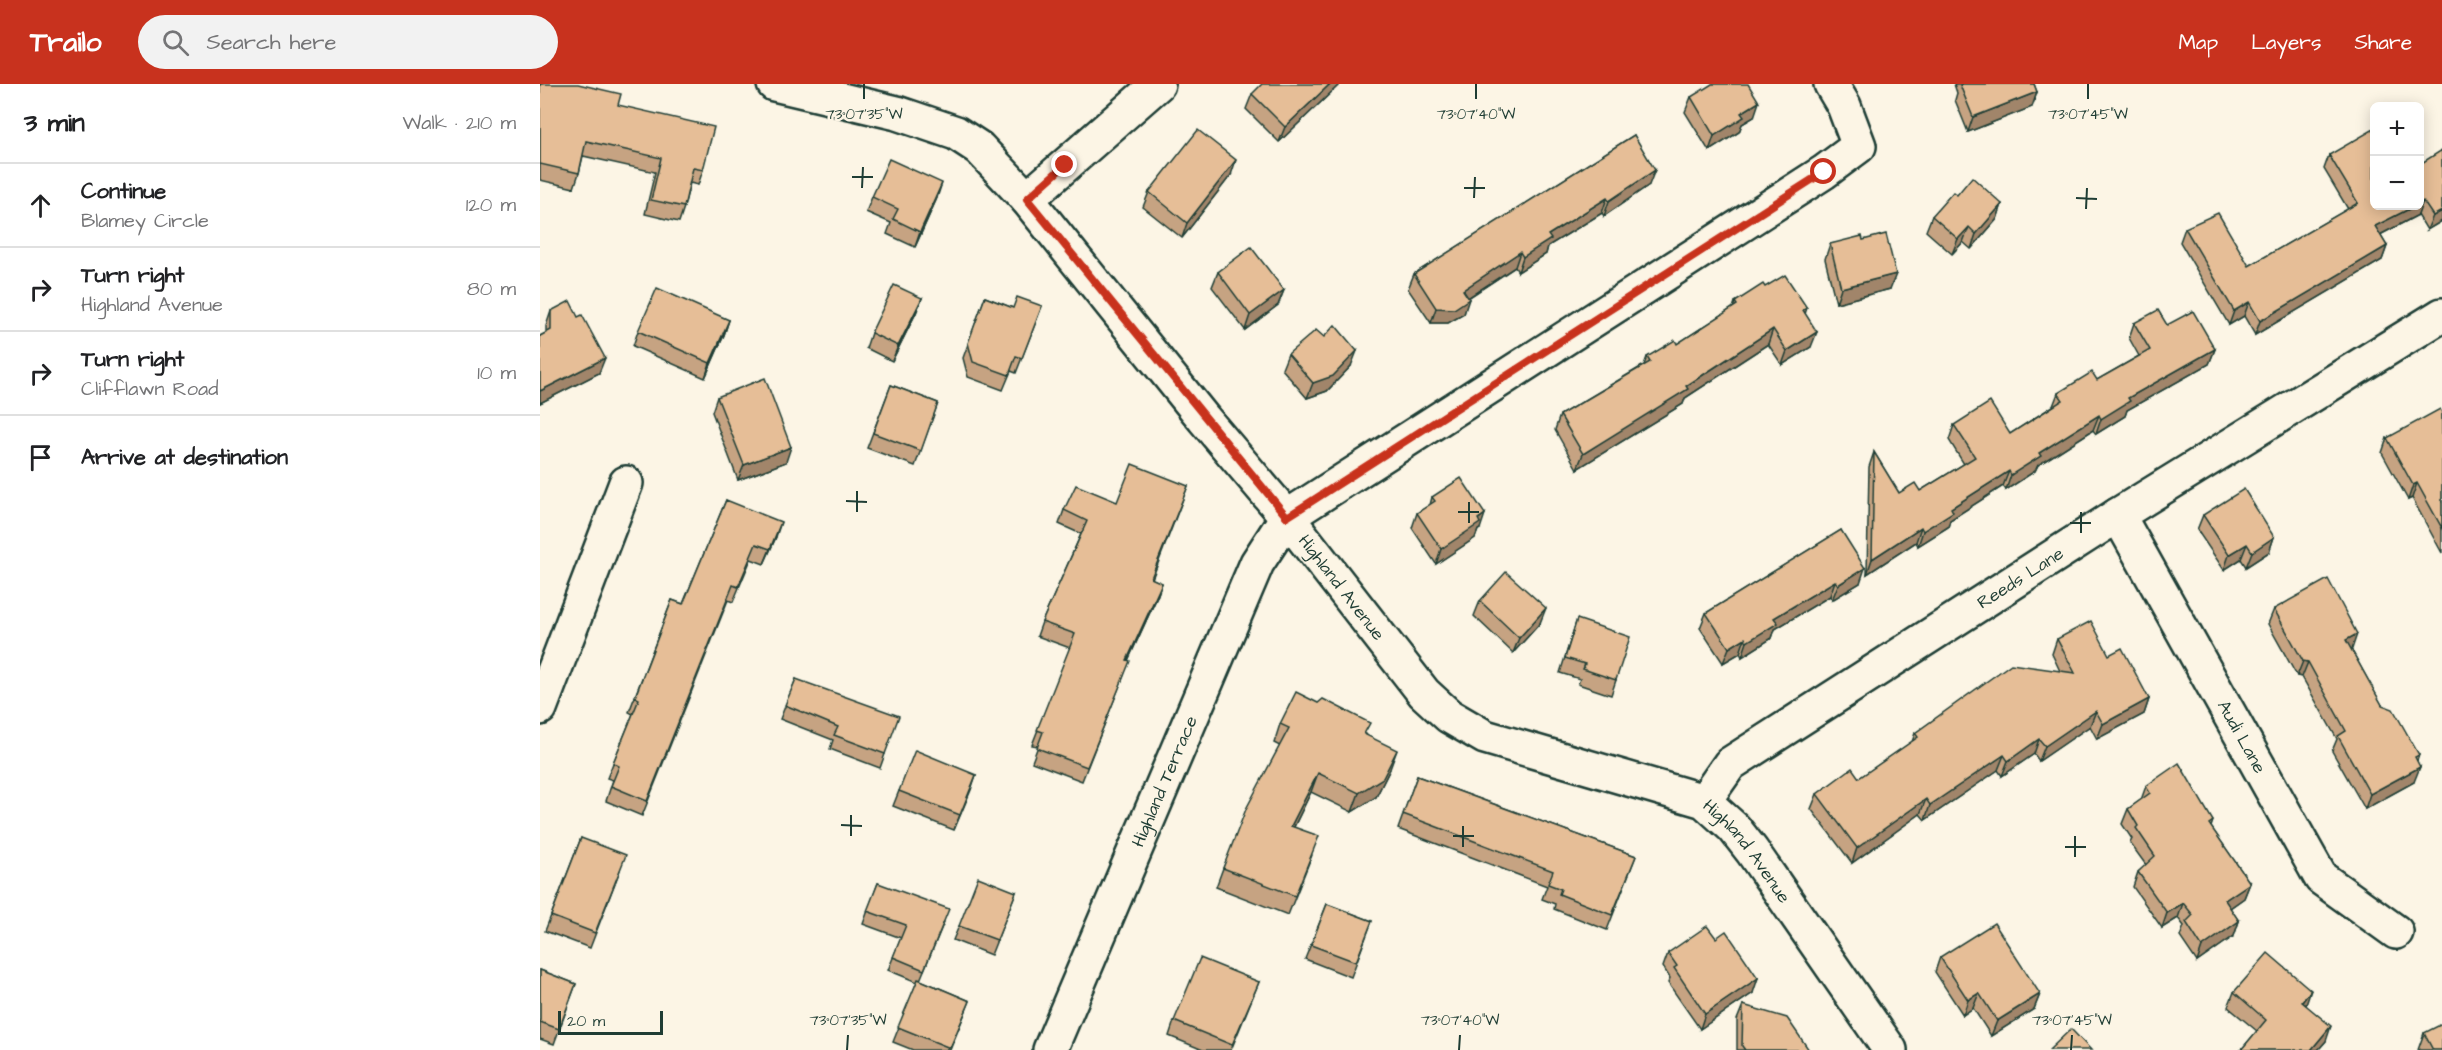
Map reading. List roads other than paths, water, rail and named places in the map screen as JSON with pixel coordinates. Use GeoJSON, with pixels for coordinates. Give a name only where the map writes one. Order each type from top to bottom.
{"type":"FeatureCollection","features":[{"type":"Feature","properties":{"kind":"street","name":"Highland Avenue"},"geometry":{"type":"LineString","coordinates":[[774,84],[897,113],[956,133],[978,148],[1027,199],[1287,517],[1424,693],[1449,716],[1485,737],[1704,801],[1734,828],[1752,850],[1890,1050]]}},
{"type":"Feature","properties":{"kind":"street"},"geometry":{"type":"LineString","coordinates":[[1027,199],[1158,84]]}},
{"type":"Feature","properties":{"kind":"street"},"geometry":{"type":"LineString","coordinates":[[1287,517],[1824,172],[1859,146],[1844,106],[1832,84]]}},
{"type":"Feature","properties":{"kind":"street","name":"Reeds Lane"},"geometry":{"type":"LineString","coordinates":[[1704,801],[1730,764],[2118,515],[2442,315]]}},
{"type":"Feature","properties":{"kind":"street"},"geometry":{"type":"LineString","coordinates":[[540,708],[626,483]]}},
{"type":"Feature","properties":{"kind":"street","name":"Audi Lane"},"geometry":{"type":"LineString","coordinates":[[2118,515],[2321,878],[2396,932]]}},
{"type":"Feature","properties":{"kind":"street","name":"Highland Terrace"},"geometry":{"type":"LineString","coordinates":[[1050,1050],[1257,563],[1287,517]]}}]}
